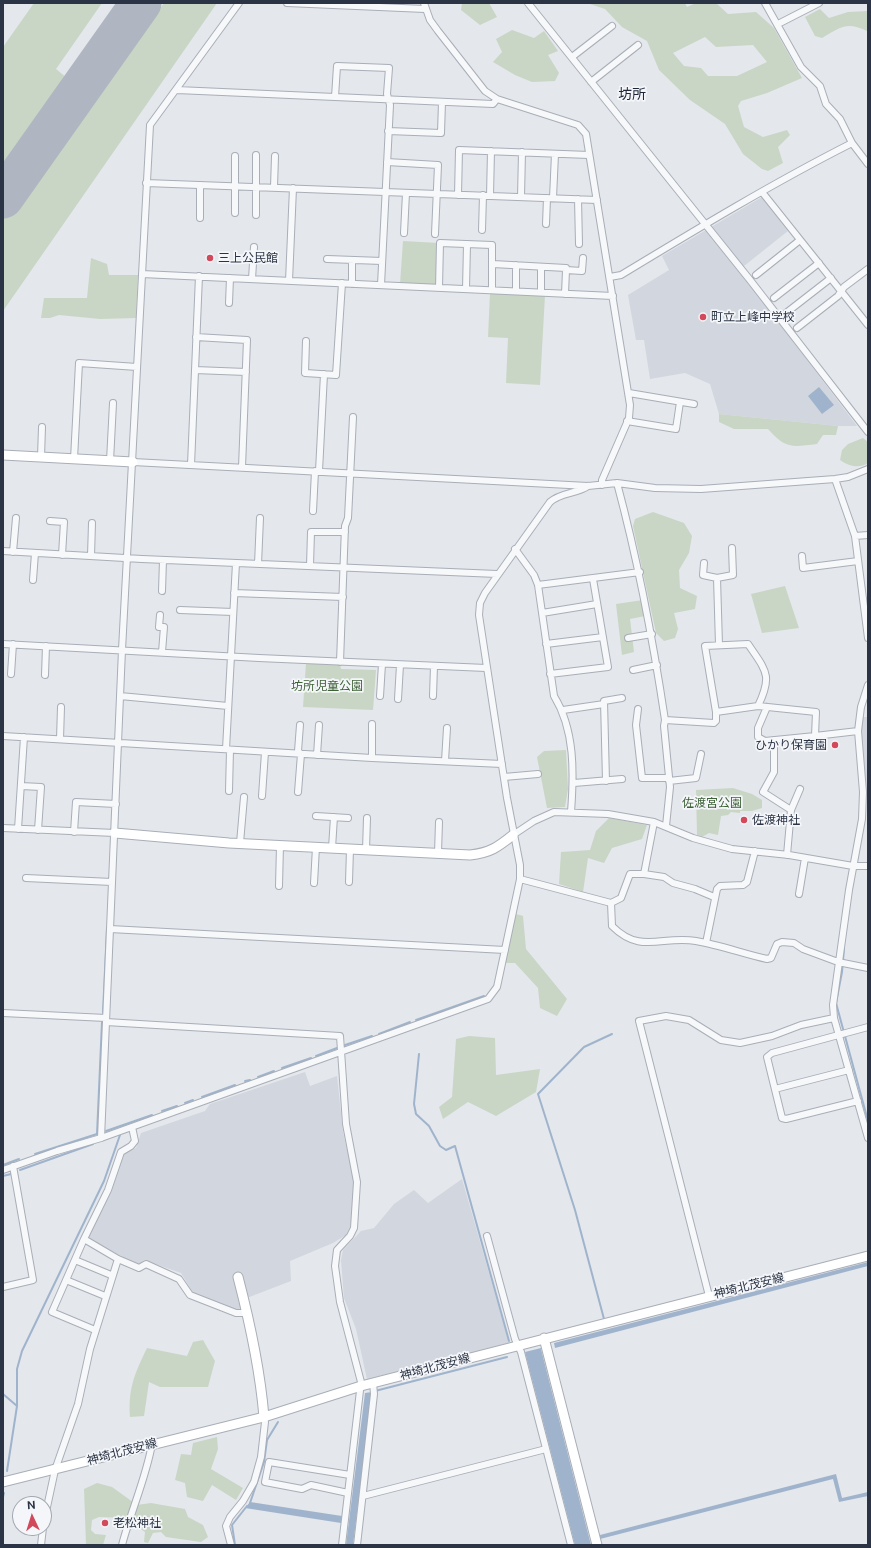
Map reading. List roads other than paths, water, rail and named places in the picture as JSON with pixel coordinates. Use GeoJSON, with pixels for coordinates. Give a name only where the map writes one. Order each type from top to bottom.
{"type":"FeatureCollection","features":[{"type":"Feature","properties":{"kind":"street"},"geometry":{"type":"LineString","coordinates":[[101,1138],[122,650],[150,125],[239,3]]}},
{"type":"Feature","properties":{"kind":"street"},"geometry":{"type":"LineString","coordinates":[[287,3],[425,6],[438,31],[484,91],[497,99],[578,125],[586,134],[629,393],[630,412],[602,480],[602,485]]}},
{"type":"Feature","properties":{"kind":"street"},"geometry":{"type":"LineString","coordinates":[[528,3],[706,225],[867,430]]}},
{"type":"Feature","properties":{"kind":"street"},"geometry":{"type":"LineString","coordinates":[[778,24],[819,3]]}},
{"type":"Feature","properties":{"kind":"street"},"geometry":{"type":"LineString","coordinates":[[766,4],[801,67],[820,86],[826,104],[840,119],[852,143],[868,164]]}},
{"type":"Feature","properties":{"kind":"street"},"geometry":{"type":"LineString","coordinates":[[572,57],[612,26]]}},
{"type":"Feature","properties":{"kind":"street"},"geometry":{"type":"LineString","coordinates":[[591,82],[638,45]]}},
{"type":"Feature","properties":{"kind":"street"},"geometry":{"type":"LineString","coordinates":[[335,97],[337,66],[389,68],[387,162],[381,285]]}},
{"type":"Feature","properties":{"kind":"street"},"geometry":{"type":"LineString","coordinates":[[176,90],[493,104],[497,99]]}},
{"type":"Feature","properties":{"kind":"street"},"geometry":{"type":"LineString","coordinates":[[388,131],[440,132],[442,102]]}},
{"type":"Feature","properties":{"kind":"street"},"geometry":{"type":"LineString","coordinates":[[610,278],[621,275],[700,227],[706,225],[809,165],[852,143]]}},
{"type":"Feature","properties":{"kind":"street"},"geometry":{"type":"LineString","coordinates":[[458,195],[459,150],[589,155]]}},
{"type":"Feature","properties":{"kind":"street"},"geometry":{"type":"LineString","coordinates":[[482,230],[491,151]]}},
{"type":"Feature","properties":{"kind":"street"},"geometry":{"type":"LineString","coordinates":[[521,197],[522,152]]}},
{"type":"Feature","properties":{"kind":"street"},"geometry":{"type":"LineString","coordinates":[[546,224],[555,154]]}},
{"type":"Feature","properties":{"kind":"street"},"geometry":{"type":"LineString","coordinates":[[256,155],[256,215]]}},
{"type":"Feature","properties":{"kind":"street"},"geometry":{"type":"LineString","coordinates":[[235,213],[236,156]]}},
{"type":"Feature","properties":{"kind":"street"},"geometry":{"type":"LineString","coordinates":[[274,187],[275,156]]}},
{"type":"Feature","properties":{"kind":"street"},"geometry":{"type":"LineString","coordinates":[[387,162],[438,165],[435,234]]}},
{"type":"Feature","properties":{"kind":"street"},"geometry":{"type":"LineString","coordinates":[[146,183],[597,200]]}},
{"type":"Feature","properties":{"kind":"street"},"geometry":{"type":"LineString","coordinates":[[200,184],[200,218]]}},
{"type":"Feature","properties":{"kind":"street"},"geometry":{"type":"LineString","coordinates":[[289,281],[293,188]]}},
{"type":"Feature","properties":{"kind":"street"},"geometry":{"type":"LineString","coordinates":[[762,192],[819,264],[867,321]]}},
{"type":"Feature","properties":{"kind":"street"},"geometry":{"type":"LineString","coordinates":[[404,233],[406,193]]}},
{"type":"Feature","properties":{"kind":"street"},"geometry":{"type":"LineString","coordinates":[[578,199],[579,244]]}},
{"type":"Feature","properties":{"kind":"street"},"geometry":{"type":"LineString","coordinates":[[756,275],[800,240]]}},
{"type":"Feature","properties":{"kind":"street"},"geometry":{"type":"LineString","coordinates":[[439,288],[440,243],[467,244],[492,245],[492,290]]}},
{"type":"Feature","properties":{"kind":"street"},"geometry":{"type":"LineString","coordinates":[[466,289],[467,244]]}},
{"type":"Feature","properties":{"kind":"street"},"geometry":{"type":"LineString","coordinates":[[252,279],[254,247]]}},
{"type":"Feature","properties":{"kind":"street"},"geometry":{"type":"LineString","coordinates":[[493,264],[566,268],[566,270],[582,271],[583,258]]}},
{"type":"Feature","properties":{"kind":"street"},"geometry":{"type":"LineString","coordinates":[[327,259],[382,261]]}},
{"type":"Feature","properties":{"kind":"street"},"geometry":{"type":"LineString","coordinates":[[352,260],[352,284]]}},
{"type":"Feature","properties":{"kind":"street"},"geometry":{"type":"LineString","coordinates":[[774,298],[819,264]]}},
{"type":"Feature","properties":{"kind":"street"},"geometry":{"type":"LineString","coordinates":[[516,265],[516,291]]}},
{"type":"Feature","properties":{"kind":"street"},"geometry":{"type":"LineString","coordinates":[[541,267],[541,292]]}},
{"type":"Feature","properties":{"kind":"street"},"geometry":{"type":"LineString","coordinates":[[797,328],[838,296],[844,287],[868,269]]}},
{"type":"Feature","properties":{"kind":"street"},"geometry":{"type":"LineString","coordinates":[[565,294],[566,270]]}},
{"type":"Feature","properties":{"kind":"street"},"geometry":{"type":"LineString","coordinates":[[142,274],[613,296]]}},
{"type":"Feature","properties":{"kind":"street"},"geometry":{"type":"LineString","coordinates":[[191,465],[199,276]]}},
{"type":"Feature","properties":{"kind":"street"},"geometry":{"type":"LineString","coordinates":[[229,303],[230,278]]}},
{"type":"Feature","properties":{"kind":"street"},"geometry":{"type":"LineString","coordinates":[[786,314],[831,278]]}},
{"type":"Feature","properties":{"kind":"street"},"geometry":{"type":"LineString","coordinates":[[306,341],[305,373],[336,375],[342,283]]}},
{"type":"Feature","properties":{"kind":"street"},"geometry":{"type":"LineString","coordinates":[[196,337],[247,340],[242,467]]}},
{"type":"Feature","properties":{"kind":"street"},"geometry":{"type":"LineString","coordinates":[[74,459],[79,363],[138,367]]}},
{"type":"Feature","properties":{"kind":"street"},"geometry":{"type":"LineString","coordinates":[[195,370],[246,372]]}},
{"type":"Feature","properties":{"kind":"street"},"geometry":{"type":"LineString","coordinates":[[313,511],[324,374]]}},
{"type":"Feature","properties":{"kind":"street"},"geometry":{"type":"LineString","coordinates":[[629,393],[694,404]]}},
{"type":"Feature","properties":{"kind":"street"},"geometry":{"type":"LineString","coordinates":[[627,421],[676,429],[680,402]]}},
{"type":"Feature","properties":{"kind":"street"},"geometry":{"type":"LineString","coordinates":[[110,461],[113,403]]}},
{"type":"Feature","properties":{"kind":"street"},"geometry":{"type":"LineString","coordinates":[[340,662],[345,526],[348,518],[353,417]]}},
{"type":"Feature","properties":{"kind":"street"},"geometry":{"type":"LineString","coordinates":[[41,457],[42,427]]}},
{"type":"Feature","properties":{"kind":"street"},"geometry":{"type":"LineString","coordinates":[[3,455],[588,486],[617,483],[655,488],[701,489],[835,479],[848,477],[868,469]]}},
{"type":"Feature","properties":{"kind":"street"},"geometry":{"type":"LineString","coordinates":[[835,479],[855,536],[868,638]]}},
{"type":"Feature","properties":{"kind":"street"},"geometry":{"type":"LineString","coordinates":[[617,483],[640,572],[652,634],[665,720],[664,726],[669,779],[666,826]]}},
{"type":"Feature","properties":{"kind":"street"},"geometry":{"type":"LineString","coordinates":[[3,1170],[101,1138],[488,999],[497,988],[520,879],[520,865],[513,835],[486,668],[480,627],[480,604],[497,574],[550,502],[556,497],[583,490],[588,486]]}},
{"type":"Feature","properties":{"kind":"street"},"geometry":{"type":"LineString","coordinates":[[13,552],[16,518]]}},
{"type":"Feature","properties":{"kind":"street"},"geometry":{"type":"LineString","coordinates":[[258,564],[260,518]]}},
{"type":"Feature","properties":{"kind":"street"},"geometry":{"type":"LineString","coordinates":[[50,521],[64,522],[62,555]]}},
{"type":"Feature","properties":{"kind":"street"},"geometry":{"type":"LineString","coordinates":[[90,556],[92,522]]}},
{"type":"Feature","properties":{"kind":"street"},"geometry":{"type":"LineString","coordinates":[[310,566],[311,532],[345,532]]}},
{"type":"Feature","properties":{"kind":"street"},"geometry":{"type":"LineString","coordinates":[[855,536],[868,535]]}},
{"type":"Feature","properties":{"kind":"street"},"geometry":{"type":"LineString","coordinates":[[704,563],[703,575],[717,578],[733,576],[732,548]]}},
{"type":"Feature","properties":{"kind":"street"},"geometry":{"type":"LineString","coordinates":[[515,550],[534,575],[538,585],[554,696],[563,710],[568,728],[574,783],[571,812]]}},
{"type":"Feature","properties":{"kind":"street"},"geometry":{"type":"LineString","coordinates":[[3,551],[163,560],[497,574]]}},
{"type":"Feature","properties":{"kind":"street"},"geometry":{"type":"LineString","coordinates":[[33,580],[35,553]]}},
{"type":"Feature","properties":{"kind":"street"},"geometry":{"type":"LineString","coordinates":[[802,556],[803,568],[858,561]]}},
{"type":"Feature","properties":{"kind":"street"},"geometry":{"type":"LineString","coordinates":[[162,591],[163,560]]}},
{"type":"Feature","properties":{"kind":"street"},"geometry":{"type":"LineString","coordinates":[[229,791],[228,706],[236,563]]}},
{"type":"Feature","properties":{"kind":"street"},"geometry":{"type":"LineString","coordinates":[[538,585],[640,572]]}},
{"type":"Feature","properties":{"kind":"street"},"geometry":{"type":"LineString","coordinates":[[550,674],[608,666],[593,578]]}},
{"type":"Feature","properties":{"kind":"street"},"geometry":{"type":"LineString","coordinates":[[717,578],[719,645]]}},
{"type":"Feature","properties":{"kind":"street"},"geometry":{"type":"LineString","coordinates":[[234,593],[343,597]]}},
{"type":"Feature","properties":{"kind":"street"},"geometry":{"type":"LineString","coordinates":[[542,613],[597,604]]}},
{"type":"Feature","properties":{"kind":"street"},"geometry":{"type":"LineString","coordinates":[[180,610],[233,612]]}},
{"type":"Feature","properties":{"kind":"street"},"geometry":{"type":"LineString","coordinates":[[160,615],[159,626],[164,627],[162,652]]}},
{"type":"Feature","properties":{"kind":"street"},"geometry":{"type":"LineString","coordinates":[[628,638],[652,634]]}},
{"type":"Feature","properties":{"kind":"street"},"geometry":{"type":"LineString","coordinates":[[546,644],[603,637]]}},
{"type":"Feature","properties":{"kind":"street"},"geometry":{"type":"LineString","coordinates":[[3,644],[231,657],[486,668]]}},
{"type":"Feature","properties":{"kind":"street"},"geometry":{"type":"LineString","coordinates":[[11,674],[13,644]]}},
{"type":"Feature","properties":{"kind":"street"},"geometry":{"type":"LineString","coordinates":[[665,720],[714,723],[716,721],[716,712],[705,646],[748,644],[767,673],[766,689],[758,706]]}},
{"type":"Feature","properties":{"kind":"street"},"geometry":{"type":"LineString","coordinates":[[45,675],[46,646]]}},
{"type":"Feature","properties":{"kind":"street"},"geometry":{"type":"LineString","coordinates":[[380,696],[382,664]]}},
{"type":"Feature","properties":{"kind":"street"},"geometry":{"type":"LineString","coordinates":[[398,699],[400,665]]}},
{"type":"Feature","properties":{"kind":"street"},"geometry":{"type":"LineString","coordinates":[[433,696],[434,666]]}},
{"type":"Feature","properties":{"kind":"street"},"geometry":{"type":"LineString","coordinates":[[633,670],[657,666]]}},
{"type":"Feature","properties":{"kind":"street"},"geometry":{"type":"LineString","coordinates":[[868,685],[860,707],[858,732],[863,792],[862,819],[834,988],[834,1018],[868,1138]]}},
{"type":"Feature","properties":{"kind":"street"},"geometry":{"type":"LineString","coordinates":[[120,696],[228,706]]}},
{"type":"Feature","properties":{"kind":"street"},"geometry":{"type":"LineString","coordinates":[[563,710],[604,704],[604,701],[622,698]]}},
{"type":"Feature","properties":{"kind":"street"},"geometry":{"type":"LineString","coordinates":[[604,704],[606,780]]}},
{"type":"Feature","properties":{"kind":"street"},"geometry":{"type":"LineString","coordinates":[[716,712],[758,706],[816,712],[815,736]]}},
{"type":"Feature","properties":{"kind":"street"},"geometry":{"type":"LineString","coordinates":[[60,739],[61,707]]}},
{"type":"Feature","properties":{"kind":"street"},"geometry":{"type":"LineString","coordinates":[[767,707],[758,728],[758,737],[765,741],[858,732]]}},
{"type":"Feature","properties":{"kind":"street"},"geometry":{"type":"LineString","coordinates":[[638,709],[636,724],[642,778],[696,778],[701,754]]}},
{"type":"Feature","properties":{"kind":"street"},"geometry":{"type":"LineString","coordinates":[[372,724],[372,758]]}},
{"type":"Feature","properties":{"kind":"street"},"geometry":{"type":"LineString","coordinates":[[298,792],[300,754],[298,751],[300,725]]}},
{"type":"Feature","properties":{"kind":"street"},"geometry":{"type":"LineString","coordinates":[[317,755],[319,726]]}},
{"type":"Feature","properties":{"kind":"street"},"geometry":{"type":"LineString","coordinates":[[445,761],[447,728]]}},
{"type":"Feature","properties":{"kind":"street"},"geometry":{"type":"LineString","coordinates":[[3,736],[317,755],[502,764]]}},
{"type":"Feature","properties":{"kind":"street"},"geometry":{"type":"LineString","coordinates":[[18,829],[24,737]]}},
{"type":"Feature","properties":{"kind":"street"},"geometry":{"type":"LineString","coordinates":[[774,740],[774,772],[763,792],[791,810]]}},
{"type":"Feature","properties":{"kind":"street"},"geometry":{"type":"LineString","coordinates":[[262,796],[265,752]]}},
{"type":"Feature","properties":{"kind":"street"},"geometry":{"type":"LineString","coordinates":[[504,777],[538,774]]}},
{"type":"Feature","properties":{"kind":"street"},"geometry":{"type":"LineString","coordinates":[[574,783],[622,779]]}},
{"type":"Feature","properties":{"kind":"street"},"geometry":{"type":"LineString","coordinates":[[21,786],[41,787],[38,830]]}},
{"type":"Feature","properties":{"kind":"street"},"geometry":{"type":"LineString","coordinates":[[787,855],[791,810],[800,789]]}},
{"type":"Feature","properties":{"kind":"street"},"geometry":{"type":"LineString","coordinates":[[240,843],[244,797]]}},
{"type":"Feature","properties":{"kind":"street"},"geometry":{"type":"LineString","coordinates":[[74,832],[76,802],[116,804]]}},
{"type":"Feature","properties":{"kind":"street"},"geometry":{"type":"LineString","coordinates":[[3,828],[115,833],[240,843],[470,855],[486,853],[498,847],[534,821],[554,812],[571,812],[608,814],[654,822],[700,840],[732,849],[787,855],[853,866],[868,866]]}},
{"type":"Feature","properties":{"kind":"street"},"geometry":{"type":"LineString","coordinates":[[316,816],[348,818]]}},
{"type":"Feature","properties":{"kind":"street"},"geometry":{"type":"LineString","coordinates":[[332,848],[334,817]]}},
{"type":"Feature","properties":{"kind":"street"},"geometry":{"type":"LineString","coordinates":[[366,850],[367,818]]}},
{"type":"Feature","properties":{"kind":"street"},"geometry":{"type":"LineString","coordinates":[[438,853],[439,822]]}},
{"type":"Feature","properties":{"kind":"street"},"geometry":{"type":"LineString","coordinates":[[644,874],[654,822]]}},
{"type":"Feature","properties":{"kind":"street"},"geometry":{"type":"LineString","coordinates":[[279,886],[280,845]]}},
{"type":"Feature","properties":{"kind":"street"},"geometry":{"type":"LineString","coordinates":[[314,883],[316,847]]}},
{"type":"Feature","properties":{"kind":"street"},"geometry":{"type":"LineString","coordinates":[[349,882],[350,849]]}},
{"type":"Feature","properties":{"kind":"street"},"geometry":{"type":"LineString","coordinates":[[706,943],[714,897],[720,886],[743,885],[747,882],[755,851]]}},
{"type":"Feature","properties":{"kind":"street"},"geometry":{"type":"LineString","coordinates":[[799,894],[805,858]]}},
{"type":"Feature","properties":{"kind":"street"},"geometry":{"type":"LineString","coordinates":[[520,879],[611,903],[621,898],[630,874],[644,874],[664,877],[673,883],[695,889],[714,897]]}},
{"type":"Feature","properties":{"kind":"street"},"geometry":{"type":"LineString","coordinates":[[26,878],[112,882]]}},
{"type":"Feature","properties":{"kind":"street"},"geometry":{"type":"LineString","coordinates":[[611,903],[612,926],[622,936],[640,942],[688,940],[706,943],[768,959],[771,958],[777,944],[787,942],[838,962],[868,968]]}},
{"type":"Feature","properties":{"kind":"street"},"geometry":{"type":"LineString","coordinates":[[110,929],[505,950]]}},
{"type":"Feature","properties":{"kind":"street"},"geometry":{"type":"LineString","coordinates":[[3,1013],[340,1036],[346,1124],[357,1182],[354,1228],[350,1236],[337,1250],[335,1266],[341,1307],[361,1386],[342,1545]]}},
{"type":"Feature","properties":{"kind":"street"},"geometry":{"type":"LineString","coordinates":[[709,1296],[639,1021],[666,1016],[689,1020],[720,1040],[740,1043],[772,1036],[801,1025],[834,1018]]}},
{"type":"Feature","properties":{"kind":"street"},"geometry":{"type":"LineString","coordinates":[[858,1101],[786,1119],[782,1118],[767,1058],[772,1053],[868,1027]]}},
{"type":"Feature","properties":{"kind":"street"},"geometry":{"type":"LineString","coordinates":[[775,1089],[849,1070]]}},
{"type":"Feature","properties":{"kind":"street"},"geometry":{"type":"LineString","coordinates":[[95,1330],[52,1312],[84,1239],[108,1190],[121,1152],[131,1146],[135,1141],[132,1127]]}},
{"type":"Feature","properties":{"kind":"street"},"geometry":{"type":"LineString","coordinates":[[3,1287],[33,1280],[13,1166]]}},
{"type":"Feature","properties":{"kind":"street"},"geometry":{"type":"LineString","coordinates":[[487,1236],[521,1352],[571,1545]]}},
{"type":"Feature","properties":{"kind":"street"},"geometry":{"type":"LineString","coordinates":[[84,1239],[118,1259],[139,1268],[146,1264],[179,1280],[190,1295],[236,1313],[247,1313]]}},
{"type":"Feature","properties":{"kind":"street","name":"神埼北茂安線"},"geometry":{"type":"LineString","coordinates":[[3,1482],[264,1417],[361,1386],[374,1388],[544,1338],[868,1256]]}},
{"type":"Feature","properties":{"kind":"street"},"geometry":{"type":"LineString","coordinates":[[49,1496],[55,1470],[78,1404],[95,1330],[111,1276],[118,1259]]}},
{"type":"Feature","properties":{"kind":"street"},"geometry":{"type":"LineString","coordinates":[[76,1260],[111,1276]]}},
{"type":"Feature","properties":{"kind":"street"},"geometry":{"type":"LineString","coordinates":[[230,1545],[226,1526],[230,1517],[243,1501],[254,1482],[261,1457],[265,1422],[261,1382],[238,1277]]}},
{"type":"Feature","properties":{"kind":"street"},"geometry":{"type":"LineString","coordinates":[[66,1280],[105,1296]]}},
{"type":"Feature","properties":{"kind":"street"},"geometry":{"type":"LineString","coordinates":[[544,1338],[597,1545]]}},
{"type":"Feature","properties":{"kind":"street"},"geometry":{"type":"LineString","coordinates":[[357,1545],[374,1388]]}},
{"type":"Feature","properties":{"kind":"street"},"geometry":{"type":"LineString","coordinates":[[122,1545],[130,1514],[148,1468],[152,1444]]}},
{"type":"Feature","properties":{"kind":"street"},"geometry":{"type":"LineString","coordinates":[[363,1496],[546,1449]]}},
{"type":"Feature","properties":{"kind":"street"},"geometry":{"type":"LineString","coordinates":[[348,1493],[311,1485],[302,1488],[264,1482],[269,1462],[350,1475]]}},
{"type":"Feature","properties":{"kind":"water"},"geometry":{"type":"Polygon","coordinates":[[[819,387],[834,405],[822,414],[808,396],[819,387]]]}},
{"type":"Feature","properties":{"kind":"water"},"geometry":{"type":"Polygon","coordinates":[[[868,1262],[868,1266],[555,1348],[554,1343],[868,1262]]]}},
{"type":"Feature","properties":{"kind":"water"},"geometry":{"type":"Polygon","coordinates":[[[541,1348],[591,1545],[575,1545],[525,1352],[541,1348]]]}},
{"type":"Feature","properties":{"kind":"water"},"geometry":{"type":"Polygon","coordinates":[[[372,1392],[353,1545],[346,1545],[365,1393],[372,1392]]]}},
{"type":"Feature","properties":{"kind":"water"},"geometry":{"type":"Polygon","coordinates":[[[836,1474],[842,1498],[868,1492],[868,1496],[839,1502],[833,1479],[600,1539],[600,1535],[836,1474]]]}},
{"type":"Feature","properties":{"kind":"water"},"geometry":{"type":"Polygon","coordinates":[[[250,1502],[342,1516],[341,1523],[245,1508],[250,1502]]]}},
{"type":"Feature","properties":{"kind":"waterway"},"geometry":{"type":"LineString","coordinates":[[103,1012],[107,928]]}},
{"type":"Feature","properties":{"kind":"waterway"},"geometry":{"type":"LineString","coordinates":[[844,949],[842,972],[836,1003],[868,1121]]}},
{"type":"Feature","properties":{"kind":"waterway"},"geometry":{"type":"LineString","coordinates":[[416,1020],[484,996]]}},
{"type":"Feature","properties":{"kind":"waterway"},"geometry":{"type":"LineString","coordinates":[[35,1154],[97,1134],[102,1022]]}},
{"type":"Feature","properties":{"kind":"waterway"},"geometry":{"type":"LineString","coordinates":[[379,1034],[410,1022]]}},
{"type":"Feature","properties":{"kind":"waterway"},"geometry":{"type":"LineString","coordinates":[[604,1319],[575,1210],[538,1094],[584,1047],[612,1034]]}},
{"type":"Feature","properties":{"kind":"waterway"},"geometry":{"type":"LineString","coordinates":[[345,1045],[372,1036]]}},
{"type":"Feature","properties":{"kind":"waterway"},"geometry":{"type":"LineString","coordinates":[[316,1056],[337,1048]]}},
{"type":"Feature","properties":{"kind":"waterway"},"geometry":{"type":"LineString","coordinates":[[419,1054],[414,1104],[416,1114],[429,1126],[440,1146],[446,1150],[455,1146],[509,1341]]}},
{"type":"Feature","properties":{"kind":"waterway"},"geometry":{"type":"LineString","coordinates":[[282,1068],[311,1058]]}},
{"type":"Feature","properties":{"kind":"waterway"},"geometry":{"type":"LineString","coordinates":[[258,1077],[274,1071]]}},
{"type":"Feature","properties":{"kind":"waterway"},"geometry":{"type":"LineString","coordinates":[[245,1081],[250,1080]]}},
{"type":"Feature","properties":{"kind":"waterway"},"geometry":{"type":"LineString","coordinates":[[202,1097],[235,1085]]}},
{"type":"Feature","properties":{"kind":"waterway"},"geometry":{"type":"LineString","coordinates":[[185,1103],[193,1100]]}},
{"type":"Feature","properties":{"kind":"waterway"},"geometry":{"type":"LineString","coordinates":[[162,1111],[177,1106]]}},
{"type":"Feature","properties":{"kind":"waterway"},"geometry":{"type":"LineString","coordinates":[[106,1131],[152,1115]]}},
{"type":"Feature","properties":{"kind":"waterway"},"geometry":{"type":"LineString","coordinates":[[7,1471],[17,1406],[17,1369],[22,1351],[104,1181],[120,1135]]}},
{"type":"Feature","properties":{"kind":"waterway"},"geometry":{"type":"LineString","coordinates":[[20,1170],[93,1144]]}},
{"type":"Feature","properties":{"kind":"waterway"},"geometry":{"type":"LineString","coordinates":[[3,1165],[19,1159]]}},
{"type":"Feature","properties":{"kind":"waterway"},"geometry":{"type":"LineString","coordinates":[[3,1176],[11,1174]]}},
{"type":"Feature","properties":{"kind":"waterway"},"geometry":{"type":"LineString","coordinates":[[375,1391],[507,1357]]}},
{"type":"Feature","properties":{"kind":"waterway"},"geometry":{"type":"LineString","coordinates":[[3,1394],[17,1406]]}},
{"type":"Feature","properties":{"kind":"waterway"},"geometry":{"type":"LineString","coordinates":[[250,1503],[264,1462],[267,1440],[278,1422]]}},
{"type":"Feature","properties":{"kind":"waterway"},"geometry":{"type":"LineString","coordinates":[[3,1497],[4,1493]]}},
{"type":"Feature","properties":{"kind":"waterway"},"geometry":{"type":"LineString","coordinates":[[235,1545],[232,1525],[247,1506]]}},
{"type":"Feature","properties":{"kind":"place","name":"三上公民館"},"geometry":{"type":"Point","coordinates":[210,258]}},
{"type":"Feature","properties":{"kind":"place","name":"町立上峰中学校"},"geometry":{"type":"Point","coordinates":[703,317]}},
{"type":"Feature","properties":{"kind":"place","name":"ひかり保育園"},"geometry":{"type":"Point","coordinates":[835,745]}},
{"type":"Feature","properties":{"kind":"place","name":"佐渡神社"},"geometry":{"type":"Point","coordinates":[744,820]}},
{"type":"Feature","properties":{"kind":"place","name":"老松神社"},"geometry":{"type":"Point","coordinates":[105,1523]}},
{"type":"Feature","properties":{"kind":"district","name":"坊所"},"geometry":{"type":"Point","coordinates":[632,95]}},
{"type":"Feature","properties":{"kind":"park label","name":"坊所児童公園"},"geometry":{"type":"Point","coordinates":[327,686]}},
{"type":"Feature","properties":{"kind":"park label","name":"佐渡宮公園"},"geometry":{"type":"Point","coordinates":[712,803]}}]}
